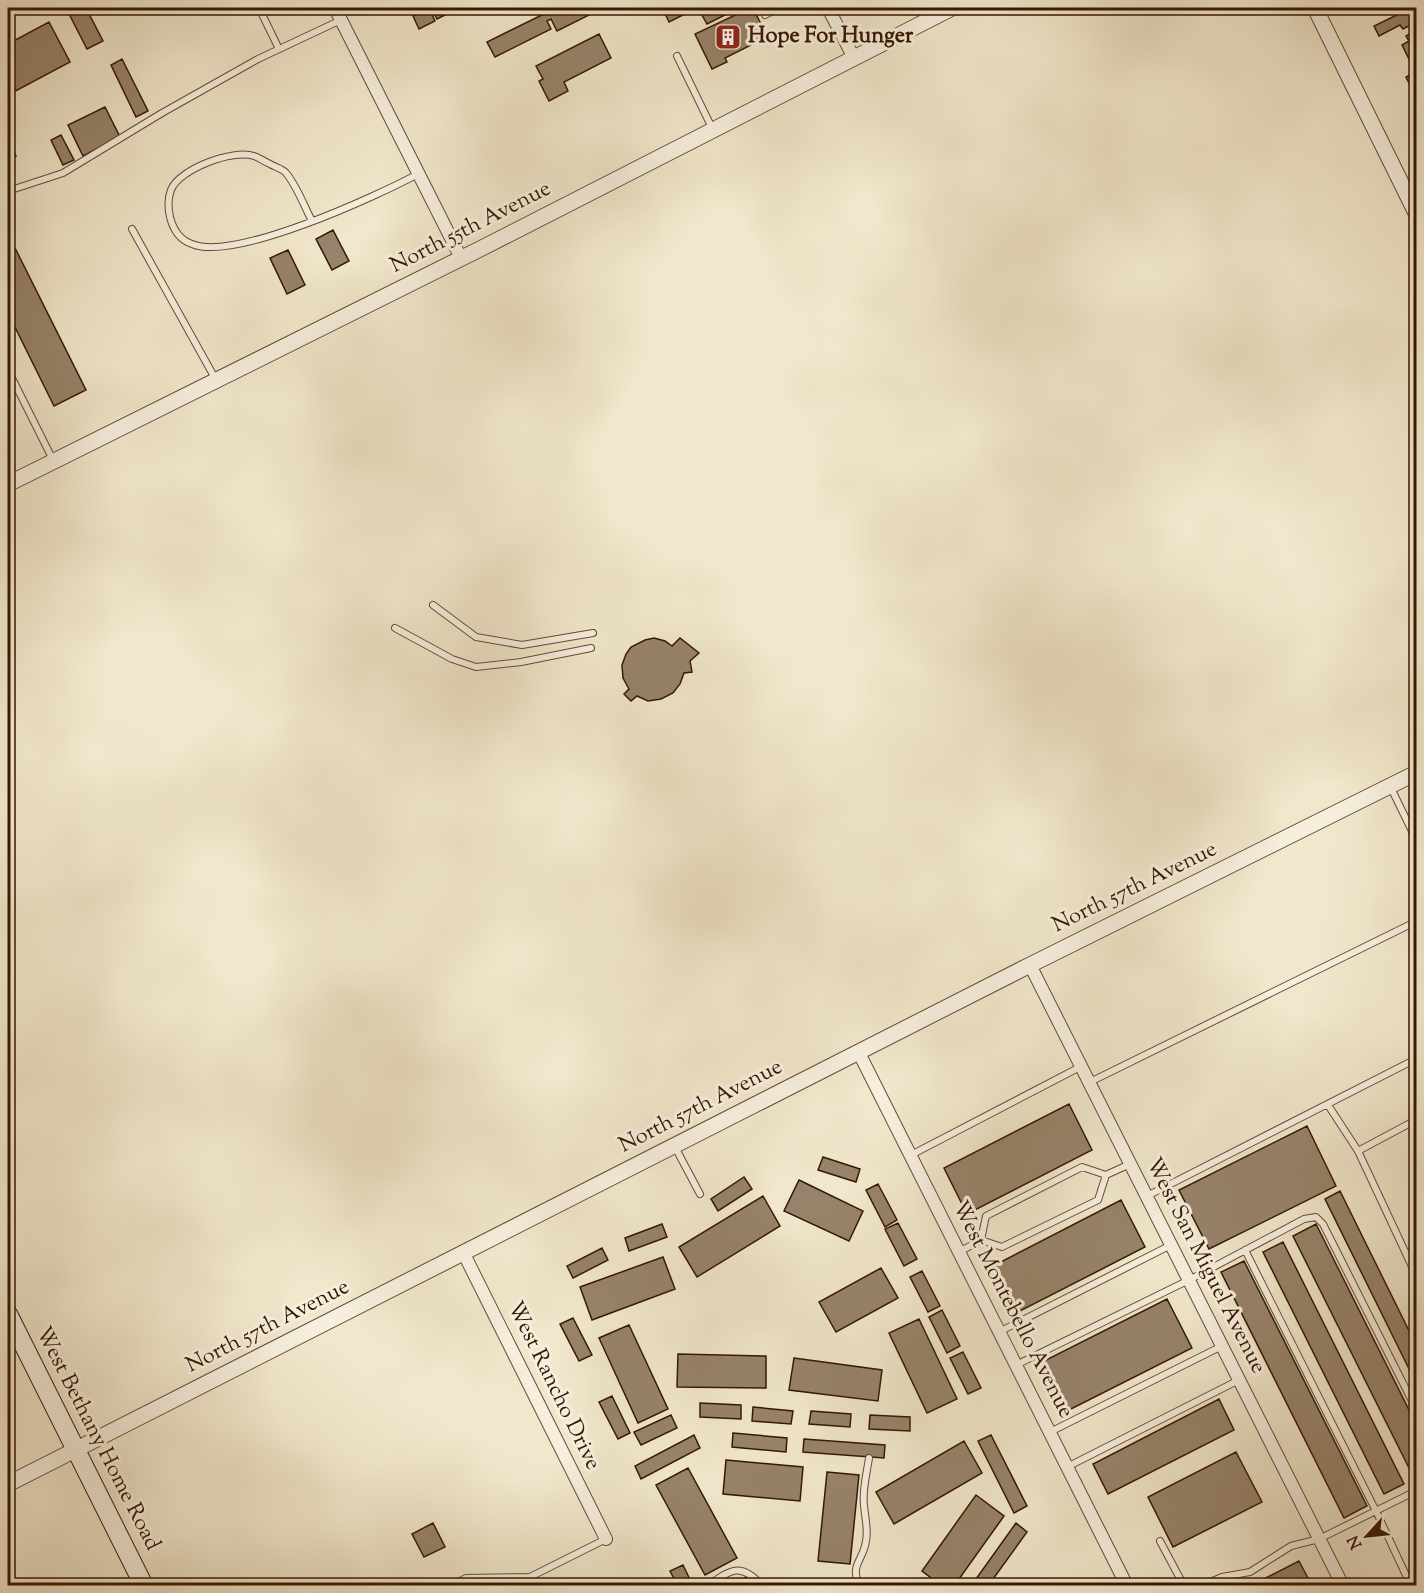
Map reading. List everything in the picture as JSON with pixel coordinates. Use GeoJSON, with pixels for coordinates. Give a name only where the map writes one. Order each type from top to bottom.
{"type":"FeatureCollection","features":[{"type":"Feature","properties":{"kind":"main road","name":"West Bethany Home Road"},"geometry":{"type":"LineString","coordinates":[[8,1315],[144,1586]]}},
{"type":"Feature","properties":{"kind":"street"},"geometry":{"type":"LineString","coordinates":[[335,8],[461,258]]}},
{"type":"Feature","properties":{"kind":"street"},"geometry":{"type":"LineString","coordinates":[[828,8],[854,58]]}},
{"type":"Feature","properties":{"kind":"street","name":"North 55th Avenue"},"geometry":{"type":"LineString","coordinates":[[8,483],[461,258],[952,8]]}},
{"type":"Feature","properties":{"kind":"street"},"geometry":{"type":"LineString","coordinates":[[1315,8],[1416,213]]}},
{"type":"Feature","properties":{"kind":"street","name":"North 57th Avenue"},"geometry":{"type":"LineString","coordinates":[[8,1484],[1030,965],[1416,773]]}},
{"type":"Feature","properties":{"kind":"street","name":"West San Miguel Avenue"},"geometry":{"type":"LineString","coordinates":[[1030,965],[1343,1586]]}},
{"type":"Feature","properties":{"kind":"street","name":"West Montebello Avenue"},"geometry":{"type":"LineString","coordinates":[[859,1053],[1127,1586]]}},
{"type":"Feature","properties":{"kind":"street","name":"West Rancho Drive"},"geometry":{"type":"LineString","coordinates":[[463,1252],[606,1539]]}},
{"type":"Feature","properties":{"kind":"lane"},"geometry":{"type":"LineString","coordinates":[[259,8],[279,48]]}},
{"type":"Feature","properties":{"kind":"lane"},"geometry":{"type":"LineString","coordinates":[[765,15],[780,8]]}},
{"type":"Feature","properties":{"kind":"lane"},"geometry":{"type":"LineString","coordinates":[[8,190],[63,173],[162,113],[279,48],[341,20]]}},
{"type":"Feature","properties":{"kind":"lane"},"geometry":{"type":"LineString","coordinates":[[676,56],[713,130]]}},
{"type":"Feature","properties":{"kind":"lane"},"geometry":{"type":"LineString","coordinates":[[312,221],[285,172],[252,155],[223,157],[185,173],[171,189],[168,204],[172,223],[181,238],[193,245],[211,248],[231,246],[312,221],[376,196],[419,174]]}},
{"type":"Feature","properties":{"kind":"lane"},"geometry":{"type":"LineString","coordinates":[[132,229],[216,380]]}},
{"type":"Feature","properties":{"kind":"lane"},"geometry":{"type":"LineString","coordinates":[[8,370],[54,461]]}},
{"type":"Feature","properties":{"kind":"lane"},"geometry":{"type":"LineString","coordinates":[[433,605],[476,637],[522,645],[593,633]]}},
{"type":"Feature","properties":{"kind":"lane"},"geometry":{"type":"LineString","coordinates":[[395,628],[452,659],[476,667],[521,662],[591,648]]}},
{"type":"Feature","properties":{"kind":"lane"},"geometry":{"type":"LineString","coordinates":[[1390,786],[1414,828],[1416,841]]}},
{"type":"Feature","properties":{"kind":"lane"},"geometry":{"type":"LineString","coordinates":[[1089,1082],[1409,925]]}},
{"type":"Feature","properties":{"kind":"lane"},"geometry":{"type":"LineString","coordinates":[[1147,1196],[1416,1059]]}},
{"type":"Feature","properties":{"kind":"lane"},"geometry":{"type":"LineString","coordinates":[[910,1155],[1082,1066]]}},
{"type":"Feature","properties":{"kind":"lane"},"geometry":{"type":"LineString","coordinates":[[1328,1105],[1358,1151],[1416,1275]]}},
{"type":"Feature","properties":{"kind":"lane"},"geometry":{"type":"LineString","coordinates":[[1358,1151],[1416,1120]]}},
{"type":"Feature","properties":{"kind":"lane"},"geometry":{"type":"LineString","coordinates":[[674,1146],[700,1194]]}},
{"type":"Feature","properties":{"kind":"lane"},"geometry":{"type":"LineString","coordinates":[[981,1240],[986,1216],[1082,1167],[1106,1175],[1130,1163]]}},
{"type":"Feature","properties":{"kind":"lane"},"geometry":{"type":"LineString","coordinates":[[959,1252],[981,1240],[1002,1247],[1098,1200],[1106,1175]]}},
{"type":"Feature","properties":{"kind":"lane"},"geometry":{"type":"LineString","coordinates":[[1016,1365],[1189,1280],[1304,1219],[1316,1216],[1323,1224],[1416,1409]]}},
{"type":"Feature","properties":{"kind":"lane"},"geometry":{"type":"LineString","coordinates":[[999,1332],[1171,1245]]}},
{"type":"Feature","properties":{"kind":"lane"},"geometry":{"type":"LineString","coordinates":[[1245,1250],[1376,1511],[1411,1586]]}},
{"type":"Feature","properties":{"kind":"lane"},"geometry":{"type":"LineString","coordinates":[[1049,1432],[1222,1346]]}},
{"type":"Feature","properties":{"kind":"lane"},"geometry":{"type":"LineString","coordinates":[[1067,1467],[1239,1380]]}},
{"type":"Feature","properties":{"kind":"lane"},"geometry":{"type":"LineString","coordinates":[[858,1586],[855,1574],[857,1562],[865,1547],[867,1530],[867,1517],[863,1504],[869,1458]]}},
{"type":"Feature","properties":{"kind":"lane"},"geometry":{"type":"LineString","coordinates":[[1201,1586],[1222,1577],[1250,1572],[1291,1546],[1319,1539],[1416,1491]]}},
{"type":"Feature","properties":{"kind":"lane"},"geometry":{"type":"LineString","coordinates":[[450,1586],[466,1578],[530,1577],[606,1539]]}},
{"type":"Feature","properties":{"kind":"lane"},"geometry":{"type":"LineString","coordinates":[[1160,1541],[1184,1586]]}},
{"type":"Feature","properties":{"kind":"lane"},"geometry":{"type":"LineString","coordinates":[[708,1586],[717,1578],[737,1569],[747,1571],[762,1586]]}},
{"type":"Feature","properties":{"kind":"building"},"geometry":{"type":"Polygon","coordinates":[[[66,8],[86,8],[103,41],[87,49],[66,8]]]}},
{"type":"Feature","properties":{"kind":"building"},"geometry":{"type":"Polygon","coordinates":[[[431,8],[459,8],[437,19],[431,8]]]}},
{"type":"Feature","properties":{"kind":"building"},"geometry":{"type":"Polygon","coordinates":[[[556,8],[593,8],[595,12],[557,31],[551,19],[547,21],[551,29],[495,57],[487,42],[556,8]]]}},
{"type":"Feature","properties":{"kind":"building"},"geometry":{"type":"Polygon","coordinates":[[[698,8],[734,8],[735,10],[707,24],[698,8]]]}},
{"type":"Feature","properties":{"kind":"building","name":"Hope For Hunger"},"geometry":{"type":"Polygon","coordinates":[[[753,8],[762,26],[755,29],[761,40],[725,58],[727,62],[712,69],[695,34],[753,8]]]}},
{"type":"Feature","properties":{"kind":"building"},"geometry":{"type":"Polygon","coordinates":[[[1414,8],[1416,12],[1416,22],[1403,29],[1400,25],[1379,36],[1374,26],[1414,8]]]}},
{"type":"Feature","properties":{"kind":"building"},"geometry":{"type":"Polygon","coordinates":[[[429,9],[435,21],[419,29],[413,16],[429,9]]]}},
{"type":"Feature","properties":{"kind":"building"},"geometry":{"type":"Polygon","coordinates":[[[663,9],[695,9],[669,22],[663,9]]]}},
{"type":"Feature","properties":{"kind":"building"},"geometry":{"type":"Polygon","coordinates":[[[49,22],[70,62],[8,95],[8,44],[49,22]]]}},
{"type":"Feature","properties":{"kind":"building"},"geometry":{"type":"Polygon","coordinates":[[[1416,30],[1416,62],[1412,65],[1402,45],[1409,41],[1406,36],[1416,30]]]}},
{"type":"Feature","properties":{"kind":"building"},"geometry":{"type":"Polygon","coordinates":[[[599,34],[611,58],[564,82],[568,91],[549,101],[539,81],[543,79],[536,66],[599,34]]]}},
{"type":"Feature","properties":{"kind":"building"},"geometry":{"type":"Polygon","coordinates":[[[122,59],[148,111],[136,117],[111,65],[122,59]]]}},
{"type":"Feature","properties":{"kind":"building"},"geometry":{"type":"Polygon","coordinates":[[[1416,72],[1416,82],[1410,85],[1406,77],[1416,72]]]}},
{"type":"Feature","properties":{"kind":"building"},"geometry":{"type":"Polygon","coordinates":[[[105,107],[120,137],[83,156],[68,125],[105,107]]]}},
{"type":"Feature","properties":{"kind":"building"},"geometry":{"type":"Polygon","coordinates":[[[61,135],[74,160],[63,165],[51,140],[61,135]]]}},
{"type":"Feature","properties":{"kind":"building"},"geometry":{"type":"Polygon","coordinates":[[[8,138],[16,156],[8,161],[8,138]]]}},
{"type":"Feature","properties":{"kind":"building"},"geometry":{"type":"Polygon","coordinates":[[[333,230],[349,261],[332,270],[316,239],[333,230]]]}},
{"type":"Feature","properties":{"kind":"building"},"geometry":{"type":"Polygon","coordinates":[[[8,234],[86,390],[54,406],[8,313],[8,234]]]}},
{"type":"Feature","properties":{"kind":"building"},"geometry":{"type":"Polygon","coordinates":[[[288,250],[305,285],[287,294],[270,258],[288,250]]]}},
{"type":"Feature","properties":{"kind":"building"},"geometry":{"type":"Polygon","coordinates":[[[654,638],[672,646],[680,638],[699,653],[690,661],[692,672],[684,673],[673,693],[661,699],[648,701],[637,696],[631,701],[624,694],[629,689],[623,678],[622,665],[626,654],[631,647],[654,638]]]}},
{"type":"Feature","properties":{"kind":"building"},"geometry":{"type":"Polygon","coordinates":[[[1069,1104],[1092,1150],[967,1214],[944,1168],[1069,1104]]]}},
{"type":"Feature","properties":{"kind":"building"},"geometry":{"type":"Polygon","coordinates":[[[1307,1126],[1336,1186],[1209,1249],[1179,1190],[1307,1126]]]}},
{"type":"Feature","properties":{"kind":"building"},"geometry":{"type":"Polygon","coordinates":[[[823,1157],[860,1169],[856,1182],[818,1170],[823,1157]]]}},
{"type":"Feature","properties":{"kind":"building"},"geometry":{"type":"Polygon","coordinates":[[[744,1177],[752,1189],[718,1211],[711,1199],[744,1177]]]}},
{"type":"Feature","properties":{"kind":"building"},"geometry":{"type":"Polygon","coordinates":[[[799,1180],[863,1211],[849,1241],[784,1211],[799,1180]]]}},
{"type":"Feature","properties":{"kind":"building"},"geometry":{"type":"Polygon","coordinates":[[[878,1184],[897,1220],[885,1227],[866,1190],[878,1184]]]}},
{"type":"Feature","properties":{"kind":"building"},"geometry":{"type":"Polygon","coordinates":[[[1340,1191],[1416,1345],[1416,1383],[1325,1199],[1340,1191]]]}},
{"type":"Feature","properties":{"kind":"building"},"geometry":{"type":"Polygon","coordinates":[[[763,1196],[780,1226],[697,1277],[679,1247],[763,1196]]]}},
{"type":"Feature","properties":{"kind":"building"},"geometry":{"type":"Polygon","coordinates":[[[1121,1200],[1145,1247],[1018,1312],[993,1266],[1121,1200]]]}},
{"type":"Feature","properties":{"kind":"building"},"geometry":{"type":"Polygon","coordinates":[[[898,1223],[917,1259],[904,1266],[885,1229],[898,1223]]]}},
{"type":"Feature","properties":{"kind":"building"},"geometry":{"type":"Polygon","coordinates":[[[662,1224],[667,1237],[629,1251],[625,1238],[662,1224]]]}},
{"type":"Feature","properties":{"kind":"building"},"geometry":{"type":"Polygon","coordinates":[[[1316,1224],[1416,1424],[1416,1477],[1414,1478],[1293,1236],[1316,1224]]]}},
{"type":"Feature","properties":{"kind":"building"},"geometry":{"type":"Polygon","coordinates":[[[1283,1242],[1404,1484],[1384,1494],[1263,1252],[1283,1242]]]}},
{"type":"Feature","properties":{"kind":"building"},"geometry":{"type":"Polygon","coordinates":[[[602,1248],[608,1260],[573,1278],[567,1266],[602,1248]]]}},
{"type":"Feature","properties":{"kind":"building"},"geometry":{"type":"Polygon","coordinates":[[[663,1257],[675,1289],[592,1320],[580,1287],[663,1257]]]}},
{"type":"Feature","properties":{"kind":"building"},"geometry":{"type":"Polygon","coordinates":[[[1244,1261],[1367,1506],[1344,1518],[1221,1272],[1244,1261]]]}},
{"type":"Feature","properties":{"kind":"building"},"geometry":{"type":"Polygon","coordinates":[[[881,1268],[898,1298],[836,1332],[819,1302],[881,1268]]]}},
{"type":"Feature","properties":{"kind":"building"},"geometry":{"type":"Polygon","coordinates":[[[922,1271],[940,1306],[928,1312],[910,1277],[922,1271]]]}},
{"type":"Feature","properties":{"kind":"building"},"geometry":{"type":"Polygon","coordinates":[[[1167,1299],[1192,1348],[1067,1411],[1042,1362],[1167,1299]]]}},
{"type":"Feature","properties":{"kind":"building"},"geometry":{"type":"Polygon","coordinates":[[[942,1310],[960,1346],[947,1353],[929,1317],[942,1310]]]}},
{"type":"Feature","properties":{"kind":"building"},"geometry":{"type":"Polygon","coordinates":[[[573,1318],[592,1355],[579,1361],[560,1324],[573,1318]]]}},
{"type":"Feature","properties":{"kind":"building"},"geometry":{"type":"Polygon","coordinates":[[[919,1319],[957,1399],[927,1413],[889,1333],[919,1319]]]}},
{"type":"Feature","properties":{"kind":"building"},"geometry":{"type":"Polygon","coordinates":[[[629,1325],[668,1409],[638,1423],[599,1338],[629,1325]]]}},
{"type":"Feature","properties":{"kind":"building"},"geometry":{"type":"Polygon","coordinates":[[[963,1352],[981,1388],[968,1394],[950,1358],[963,1352]]]}},
{"type":"Feature","properties":{"kind":"building"},"geometry":{"type":"Polygon","coordinates":[[[678,1354],[766,1356],[766,1388],[677,1387],[678,1354]]]}},
{"type":"Feature","properties":{"kind":"building"},"geometry":{"type":"Polygon","coordinates":[[[794,1358],[882,1370],[878,1401],[789,1390],[794,1358]]]}},
{"type":"Feature","properties":{"kind":"building"},"geometry":{"type":"Polygon","coordinates":[[[612,1396],[630,1433],[618,1439],[599,1402],[612,1396]]]}},
{"type":"Feature","properties":{"kind":"building"},"geometry":{"type":"Polygon","coordinates":[[[1219,1399],[1234,1430],[1108,1494],[1093,1464],[1219,1399]]]}},
{"type":"Feature","properties":{"kind":"building"},"geometry":{"type":"Polygon","coordinates":[[[700,1403],[741,1405],[741,1419],[700,1417],[700,1403]]]}},
{"type":"Feature","properties":{"kind":"building"},"geometry":{"type":"Polygon","coordinates":[[[753,1407],[793,1411],[791,1424],[752,1421],[753,1407]]]}},
{"type":"Feature","properties":{"kind":"building"},"geometry":{"type":"Polygon","coordinates":[[[811,1411],[851,1414],[850,1427],[809,1424],[811,1411]]]}},
{"type":"Feature","properties":{"kind":"building"},"geometry":{"type":"Polygon","coordinates":[[[671,1415],[677,1428],[641,1445],[634,1432],[671,1415]]]}},
{"type":"Feature","properties":{"kind":"building"},"geometry":{"type":"Polygon","coordinates":[[[870,1415],[910,1417],[910,1431],[869,1429],[870,1415]]]}},
{"type":"Feature","properties":{"kind":"building"},"geometry":{"type":"Polygon","coordinates":[[[733,1433],[787,1438],[786,1452],[732,1447],[733,1433]]]}},
{"type":"Feature","properties":{"kind":"building"},"geometry":{"type":"Polygon","coordinates":[[[694,1435],[700,1448],[641,1479],[635,1466],[694,1435]]]}},
{"type":"Feature","properties":{"kind":"building"},"geometry":{"type":"Polygon","coordinates":[[[991,1435],[1027,1506],[1014,1513],[978,1441],[991,1435]]]}},
{"type":"Feature","properties":{"kind":"building"},"geometry":{"type":"Polygon","coordinates":[[[804,1439],[885,1445],[884,1458],[803,1452],[804,1439]]]}},
{"type":"Feature","properties":{"kind":"building"},"geometry":{"type":"Polygon","coordinates":[[[964,1441],[982,1473],[894,1524],[876,1492],[964,1441]]]}},
{"type":"Feature","properties":{"kind":"building"},"geometry":{"type":"Polygon","coordinates":[[[1236,1452],[1262,1502],[1173,1547],[1148,1497],[1236,1452]]]}},
{"type":"Feature","properties":{"kind":"building"},"geometry":{"type":"Polygon","coordinates":[[[726,1460],[803,1467],[800,1501],[723,1494],[726,1460]]]}},
{"type":"Feature","properties":{"kind":"building"},"geometry":{"type":"Polygon","coordinates":[[[688,1468],[737,1558],[705,1575],[656,1485],[688,1468]]]}},
{"type":"Feature","properties":{"kind":"building"},"geometry":{"type":"Polygon","coordinates":[[[827,1472],[859,1475],[850,1564],[818,1561],[827,1472]]]}},
{"type":"Feature","properties":{"kind":"building"},"geometry":{"type":"Polygon","coordinates":[[[976,1495],[1004,1516],[954,1586],[942,1586],[922,1571],[976,1495]]]}},
{"type":"Feature","properties":{"kind":"building"},"geometry":{"type":"Polygon","coordinates":[[[433,1523],[445,1547],[424,1557],[412,1534],[433,1523]]]}},
{"type":"Feature","properties":{"kind":"building"},"geometry":{"type":"Polygon","coordinates":[[[1016,1523],[1027,1532],[988,1586],[971,1586],[1016,1523]]]}},
{"type":"Feature","properties":{"kind":"building"},"geometry":{"type":"Polygon","coordinates":[[[1299,1561],[1310,1582],[1304,1586],[1250,1586],[1299,1561]]]}},
{"type":"Feature","properties":{"kind":"building"},"geometry":{"type":"Polygon","coordinates":[[[683,1565],[693,1586],[678,1586],[670,1571],[683,1565]]]}},
{"type":"Feature","properties":{"kind":"building"},"geometry":{"type":"Polygon","coordinates":[[[751,1575],[756,1586],[727,1586],[751,1575]]]}},
{"type":"Feature","properties":{"kind":"place","name":"Hope For Hunger"},"geometry":{"type":"Point","coordinates":[728,37]}}]}
